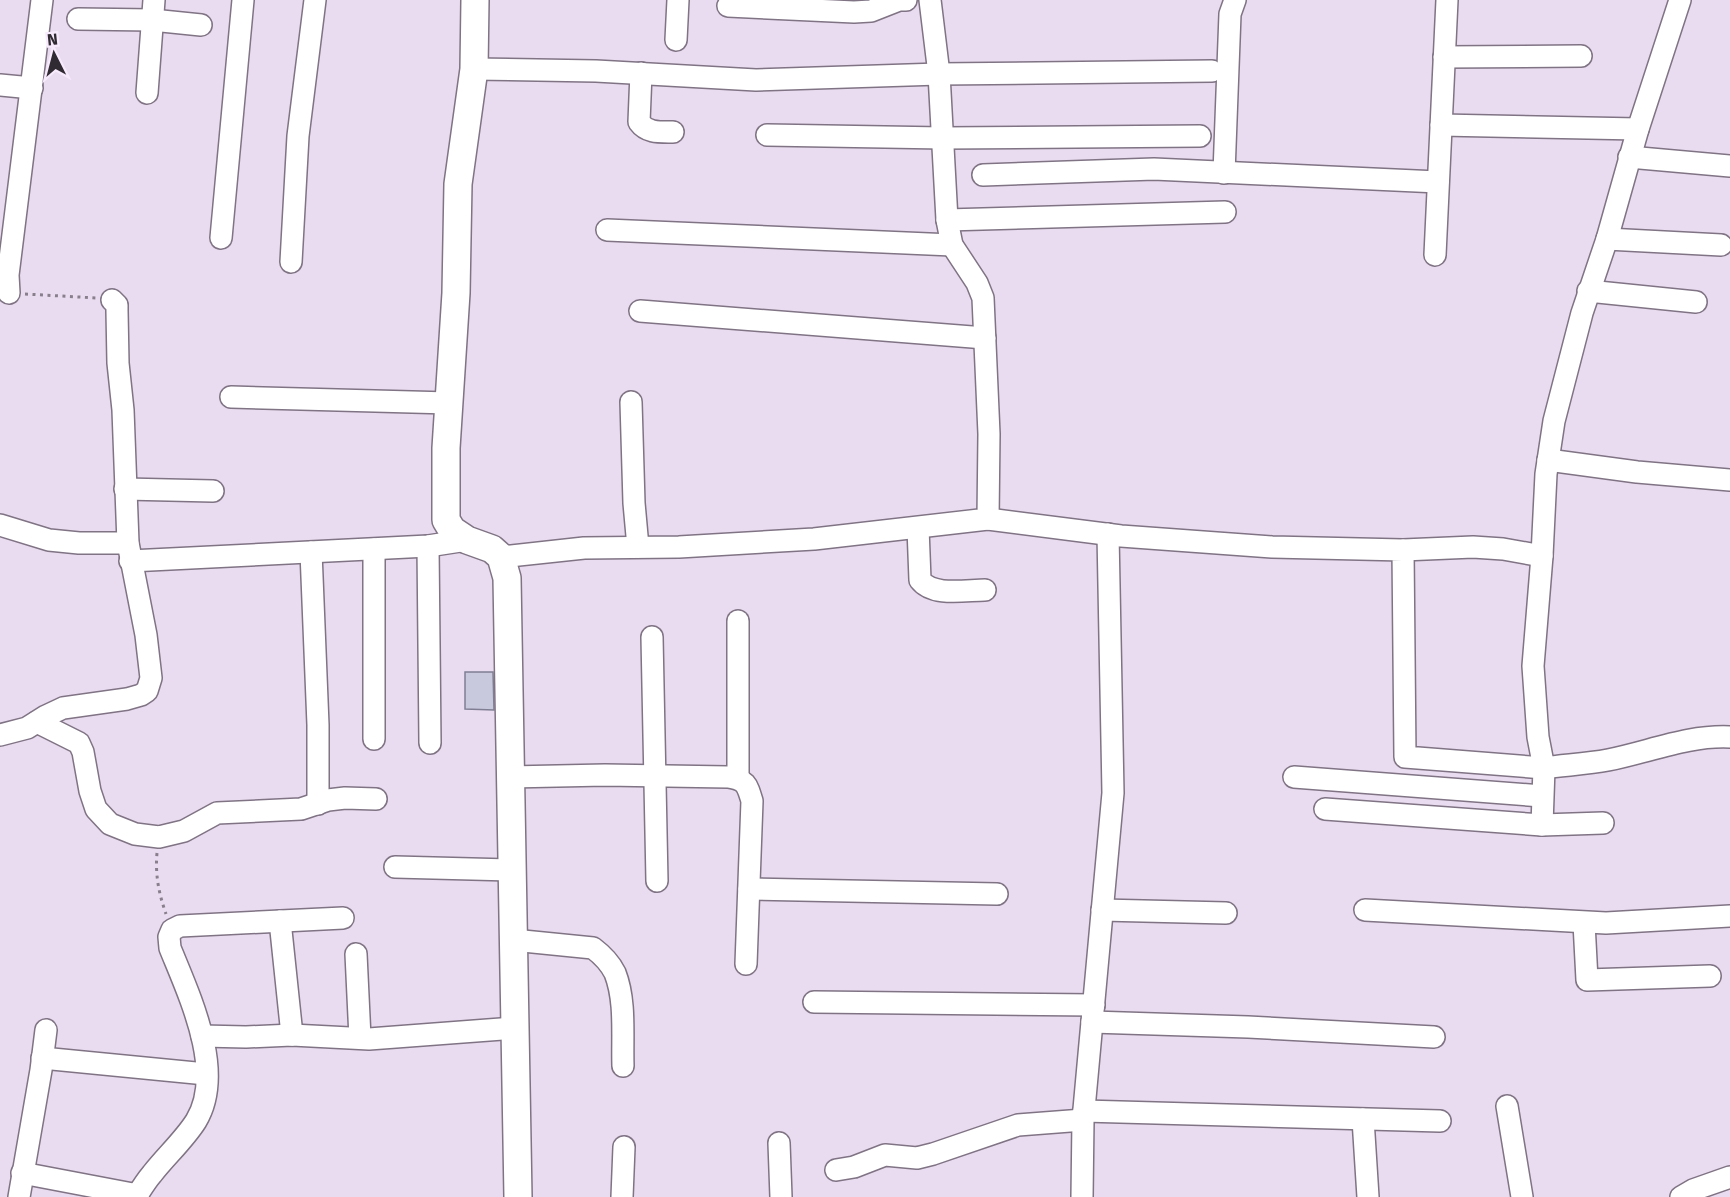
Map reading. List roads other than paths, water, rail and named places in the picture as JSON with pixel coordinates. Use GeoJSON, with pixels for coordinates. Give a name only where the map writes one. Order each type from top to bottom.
{"type":"FeatureCollection","features":[{"type":"Feature","properties":{"kind":"main road"},"geometry":{"type":"LineString","coordinates":[[475,0],[474,69],[458,184],[456,294],[446,448],[447,520],[452,530],[467,540],[492,549],[501,557],[507,578],[518,1197]]}},
{"type":"Feature","properties":{"kind":"street"},"geometry":{"type":"LineString","coordinates":[[9,293],[8,275],[42,0]]}},
{"type":"Feature","properties":{"kind":"street"},"geometry":{"type":"LineString","coordinates":[[220,238],[243,0]]}},
{"type":"Feature","properties":{"kind":"street"},"geometry":{"type":"LineString","coordinates":[[291,262],[298,136],[315,0]]}},
{"type":"Feature","properties":{"kind":"street"},"geometry":{"type":"LineString","coordinates":[[676,40],[678,0]]}},
{"type":"Feature","properties":{"kind":"street"},"geometry":{"type":"LineString","coordinates":[[728,6],[767,4],[854,12],[871,10],[899,0],[906,0]]}},
{"type":"Feature","properties":{"kind":"street"},"geometry":{"type":"LineString","coordinates":[[930,0],[939,74],[947,220],[952,245],[977,283],[983,298],[989,434],[988,519]]}},
{"type":"Feature","properties":{"kind":"street"},"geometry":{"type":"LineString","coordinates":[[1224,173],[1230,14],[1235,0]]}},
{"type":"Feature","properties":{"kind":"street"},"geometry":{"type":"LineString","coordinates":[[1435,255],[1448,0]]}},
{"type":"Feature","properties":{"kind":"street"},"geometry":{"type":"LineString","coordinates":[[1542,825],[1544,768],[1537,726],[1533,666],[1548,460],[1554,421],[1588,291],[1607,239],[1629,157],[1680,0]]}},
{"type":"Feature","properties":{"kind":"street"},"geometry":{"type":"LineString","coordinates":[[78,19],[153,10],[201,25]]}},
{"type":"Feature","properties":{"kind":"street"},"geometry":{"type":"LineString","coordinates":[[147,93],[153,10]]}},
{"type":"Feature","properties":{"kind":"street"},"geometry":{"type":"LineString","coordinates":[[1444,57],[1581,56]]}},
{"type":"Feature","properties":{"kind":"street"},"geometry":{"type":"LineString","coordinates":[[474,69],[641,73],[756,80],[939,74],[1212,71]]}},
{"type":"Feature","properties":{"kind":"street"},"geometry":{"type":"LineString","coordinates":[[641,73],[639,122],[643,128],[655,132],[673,132]]}},
{"type":"Feature","properties":{"kind":"street"},"geometry":{"type":"LineString","coordinates":[[0,86],[32,88]]}},
{"type":"Feature","properties":{"kind":"street"},"geometry":{"type":"LineString","coordinates":[[1441,125],[1638,129]]}},
{"type":"Feature","properties":{"kind":"street"},"geometry":{"type":"LineString","coordinates":[[767,135],[943,138],[1200,136]]}},
{"type":"Feature","properties":{"kind":"street"},"geometry":{"type":"LineString","coordinates":[[1629,157],[1730,166]]}},
{"type":"Feature","properties":{"kind":"street"},"geometry":{"type":"LineString","coordinates":[[983,176],[1154,169],[1438,182]]}},
{"type":"Feature","properties":{"kind":"street"},"geometry":{"type":"LineString","coordinates":[[947,220],[1226,212]]}},
{"type":"Feature","properties":{"kind":"street"},"geometry":{"type":"LineString","coordinates":[[607,230],[952,245]]}},
{"type":"Feature","properties":{"kind":"street"},"geometry":{"type":"LineString","coordinates":[[1607,239],[1721,245]]}},
{"type":"Feature","properties":{"kind":"street"},"geometry":{"type":"LineString","coordinates":[[1588,291],[1696,303]]}},
{"type":"Feature","properties":{"kind":"street"},"geometry":{"type":"LineString","coordinates":[[0,735],[27,728],[63,708],[141,695],[147,691],[151,678],[146,636],[129,552],[123,410],[118,363],[117,305],[112,300]]}},
{"type":"Feature","properties":{"kind":"street"},"geometry":{"type":"LineString","coordinates":[[640,311],[985,338]]}},
{"type":"Feature","properties":{"kind":"street"},"geometry":{"type":"LineString","coordinates":[[231,397],[449,403]]}},
{"type":"Feature","properties":{"kind":"street"},"geometry":{"type":"LineString","coordinates":[[631,402],[634,503],[638,547]]}},
{"type":"Feature","properties":{"kind":"street"},"geometry":{"type":"LineString","coordinates":[[1548,460],[1637,472],[1730,480]]}},
{"type":"Feature","properties":{"kind":"street"},"geometry":{"type":"LineString","coordinates":[[126,489],[213,491]]}},
{"type":"Feature","properties":{"kind":"street"},"geometry":{"type":"LineString","coordinates":[[501,557],[584,548],[679,547],[814,539],[988,519],[1108,534],[1272,547],[1403,550],[1473,547],[1503,549],[1542,556]]}},
{"type":"Feature","properties":{"kind":"street"},"geometry":{"type":"LineString","coordinates":[[0,525],[49,540],[129,552],[311,552],[428,546],[467,540]]}},
{"type":"Feature","properties":{"kind":"street"},"geometry":{"type":"LineString","coordinates":[[918,528],[920,580],[925,587],[942,590],[986,590]]}},
{"type":"Feature","properties":{"kind":"street"},"geometry":{"type":"LineString","coordinates":[[1082,1197],[1084,1115],[1113,793],[1108,534]]}},
{"type":"Feature","properties":{"kind":"street"},"geometry":{"type":"LineString","coordinates":[[428,546],[430,743]]}},
{"type":"Feature","properties":{"kind":"street"},"geometry":{"type":"LineString","coordinates":[[374,549],[374,739]]}},
{"type":"Feature","properties":{"kind":"street"},"geometry":{"type":"LineString","coordinates":[[1403,550],[1405,758],[1544,768],[1608,760],[1689,740],[1713,736],[1730,737]]}},
{"type":"Feature","properties":{"kind":"street"},"geometry":{"type":"LineString","coordinates":[[311,552],[318,725],[318,804]]}},
{"type":"Feature","properties":{"kind":"street"},"geometry":{"type":"LineString","coordinates":[[738,621],[738,778]]}},
{"type":"Feature","properties":{"kind":"street"},"geometry":{"type":"LineString","coordinates":[[652,637],[657,881]]}},
{"type":"Feature","properties":{"kind":"street"},"geometry":{"type":"LineString","coordinates":[[37,722],[79,743],[96,809],[110,824],[135,834],[159,837],[184,831],[217,813],[301,809],[328,800],[345,798],[376,799]]}},
{"type":"Feature","properties":{"kind":"street"},"geometry":{"type":"LineString","coordinates":[[510,777],[738,778],[747,785],[752,801],[746,964]]}},
{"type":"Feature","properties":{"kind":"street"},"geometry":{"type":"LineString","coordinates":[[1294,777],[1542,796]]}},
{"type":"Feature","properties":{"kind":"street"},"geometry":{"type":"LineString","coordinates":[[1325,809],[1542,825],[1604,823]]}},
{"type":"Feature","properties":{"kind":"street"},"geometry":{"type":"LineString","coordinates":[[395,867],[512,870]]}},
{"type":"Feature","properties":{"kind":"street"},"geometry":{"type":"LineString","coordinates":[[749,889],[997,894]]}},
{"type":"Feature","properties":{"kind":"street"},"geometry":{"type":"LineString","coordinates":[[1102,910],[1226,913]]}},
{"type":"Feature","properties":{"kind":"street"},"geometry":{"type":"LineString","coordinates":[[1365,910],[1584,923],[1730,916]]}},
{"type":"Feature","properties":{"kind":"street"},"geometry":{"type":"LineString","coordinates":[[22,1173],[137,1196],[150,1175],[177,1147],[196,1121],[203,1108],[206,1090],[206,1046],[170,948],[169,936],[172,930],[180,926],[343,918]]}},
{"type":"Feature","properties":{"kind":"street"},"geometry":{"type":"LineString","coordinates":[[280,921],[292,1035]]}},
{"type":"Feature","properties":{"kind":"street"},"geometry":{"type":"LineString","coordinates":[[1584,923],[1587,980],[1710,976]]}},
{"type":"Feature","properties":{"kind":"street"},"geometry":{"type":"LineString","coordinates":[[513,940],[586,946],[602,955],[614,970],[621,992],[623,1066]]}},
{"type":"Feature","properties":{"kind":"street"},"geometry":{"type":"LineString","coordinates":[[356,954],[360,1038]]}},
{"type":"Feature","properties":{"kind":"street"},"geometry":{"type":"LineString","coordinates":[[814,1002],[1093,1014],[1248,1027],[1434,1037]]}},
{"type":"Feature","properties":{"kind":"street"},"geometry":{"type":"LineString","coordinates":[[202,1036],[292,1035],[360,1038],[515,1028]]}},
{"type":"Feature","properties":{"kind":"street"},"geometry":{"type":"LineString","coordinates":[[19,1197],[46,1030]]}},
{"type":"Feature","properties":{"kind":"street"},"geometry":{"type":"LineString","coordinates":[[42,1058],[206,1074]]}},
{"type":"Feature","properties":{"kind":"street"},"geometry":{"type":"LineString","coordinates":[[1507,1106],[1522,1197]]}},
{"type":"Feature","properties":{"kind":"street"},"geometry":{"type":"LineString","coordinates":[[836,1170],[854,1167],[885,1155],[917,1158],[1018,1125],[1084,1115],[1440,1121]]}},
{"type":"Feature","properties":{"kind":"street"},"geometry":{"type":"LineString","coordinates":[[1363,1119],[1368,1197]]}},
{"type":"Feature","properties":{"kind":"street"},"geometry":{"type":"LineString","coordinates":[[779,1143],[781,1197]]}},
{"type":"Feature","properties":{"kind":"street"},"geometry":{"type":"LineString","coordinates":[[622,1197],[624,1147]]}},
{"type":"Feature","properties":{"kind":"street"},"geometry":{"type":"LineString","coordinates":[[1681,1197],[1693,1190],[1730,1177]]}}]}
